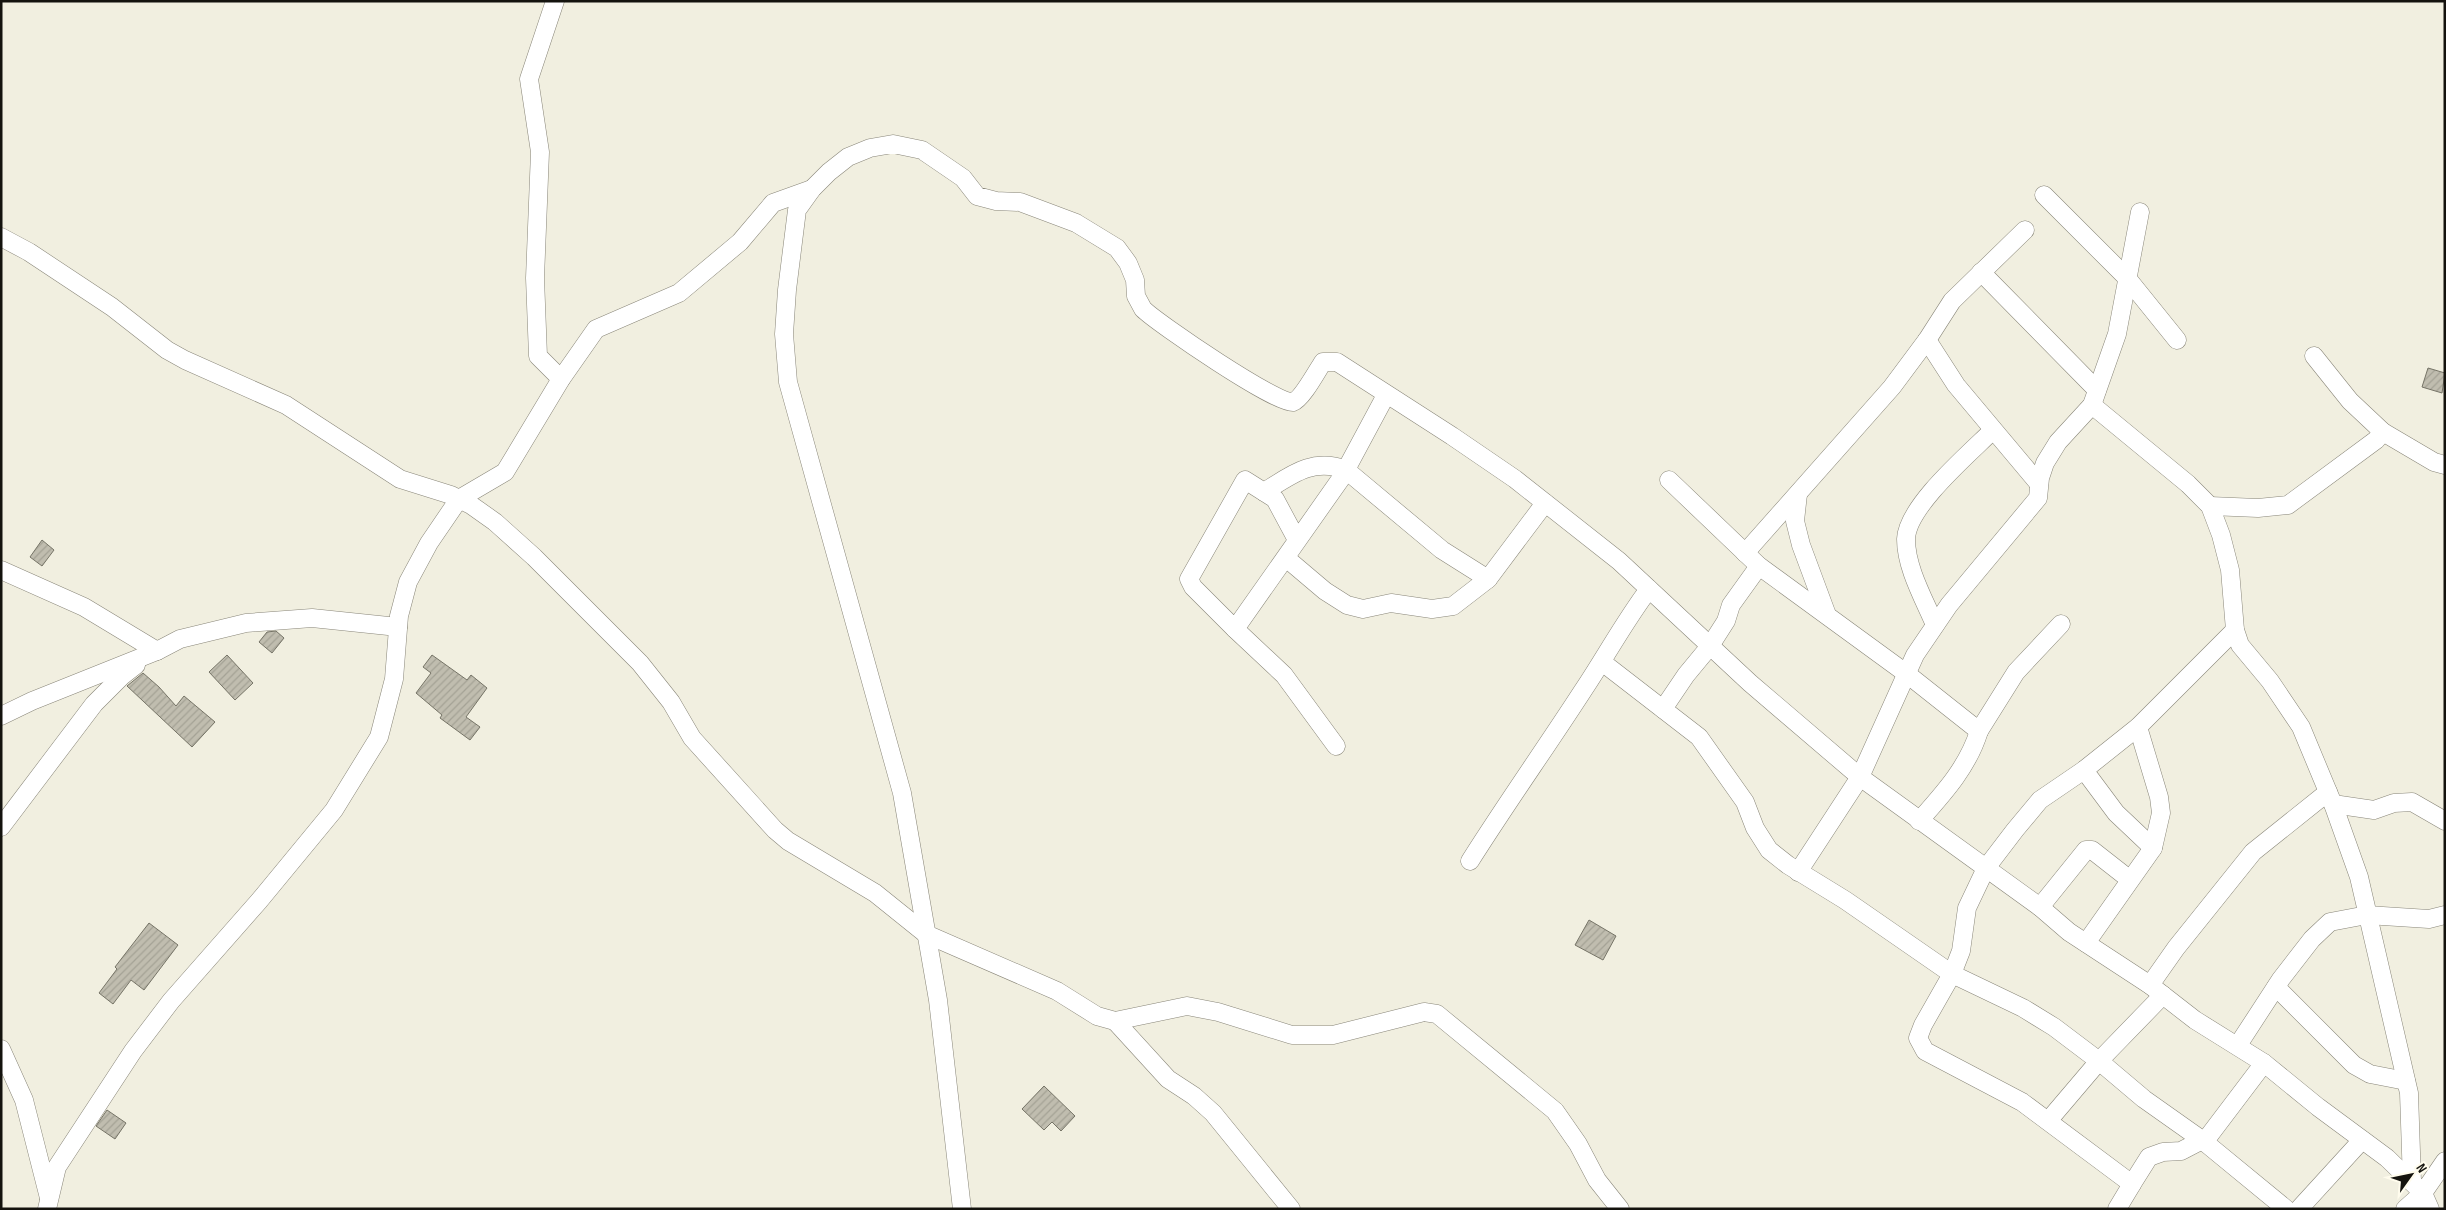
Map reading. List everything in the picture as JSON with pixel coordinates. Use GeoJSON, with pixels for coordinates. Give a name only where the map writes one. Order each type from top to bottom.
{"type":"FeatureCollection","features":[{"type":"Feature","properties":{"kind":"street"},"geometry":{"type":"LineString","coordinates":[[555,1],[529,79],[540,152],[535,278],[538,356],[561,379]]}},
{"type":"Feature","properties":{"kind":"street"},"geometry":{"type":"LineString","coordinates":[[962,1209],[938,1000],[902,793],[788,382],[784,334],[788,281],[797,210],[812,189],[848,157],[870,148],[892,144],[922,150],[963,178],[977,196],[1028,205],[1076,224],[1117,248],[1128,263],[1135,280],[1138,303],[1147,313],[1242,379],[1284,401],[1293,402],[1300,396],[1323,362],[1337,362],[1515,479],[1619,561],[1809,735],[1860,777],[2040,907],[2051,918],[2086,943],[2156,990],[2195,1020],[2238,1045],[2264,1063],[2387,1158],[2422,1195]]}},
{"type":"Feature","properties":{"kind":"street"},"geometry":{"type":"LineString","coordinates":[[49,1205],[57,1167],[133,1051],[171,1001],[259,901],[334,810],[379,737],[394,679],[398,627],[408,582],[429,543],[459,499],[505,472],[561,379],[596,329],[679,293],[740,242],[773,203],[812,189]]}},
{"type":"Feature","properties":{"kind":"street"},"geometry":{"type":"LineString","coordinates":[[2044,195],[2127,278],[2177,340]]}},
{"type":"Feature","properties":{"kind":"street"},"geometry":{"type":"LineString","coordinates":[[1798,872],[1860,777],[1915,655],[1935,625],[1995,548],[2038,498],[2045,463],[2058,442],[2095,398],[2117,334],[2140,212]]}},
{"type":"Feature","properties":{"kind":"street"},"geometry":{"type":"LineString","coordinates":[[1745,553],[1892,387],[1927,340],[1952,301],[2025,230]]}},
{"type":"Feature","properties":{"kind":"street"},"geometry":{"type":"LineString","coordinates":[[1,237],[112,307],[167,350],[184,360],[286,406],[400,479],[471,504],[495,522],[534,557],[640,663],[671,702],[692,738],[775,830],[788,841],[875,893],[926,934],[1057,992],[1096,1016],[1115,1022],[1168,1079],[1194,1096],[1213,1113],[1232,1134],[1291,1209]]}},
{"type":"Feature","properties":{"kind":"street"},"geometry":{"type":"LineString","coordinates":[[1981,272],[2095,398],[2210,506],[2221,534],[2230,570],[2235,630],[2240,645],[2270,681],[2301,727],[2331,798],[2359,877],[2409,1093],[2422,1195]]}},
{"type":"Feature","properties":{"kind":"street"},"geometry":{"type":"LineString","coordinates":[[1927,340],[1956,385],[2040,484]]}},
{"type":"Feature","properties":{"kind":"street"},"geometry":{"type":"LineString","coordinates":[[2314,356],[2350,401],[2383,432],[2434,462],[2445,465]]}},
{"type":"Feature","properties":{"kind":"street"},"geometry":{"type":"LineString","coordinates":[[1235,629],[1346,470],[1386,395]]}},
{"type":"Feature","properties":{"kind":"street"},"geometry":{"type":"LineString","coordinates":[[1935,625],[1912,571],[1906,538],[1912,517],[1934,488],[1993,430]]}},
{"type":"Feature","properties":{"kind":"street"},"geometry":{"type":"LineString","coordinates":[[2210,506],[2258,508],[2288,505],[2376,440],[2383,432]]}},
{"type":"Feature","properties":{"kind":"street"},"geometry":{"type":"LineString","coordinates":[[1264,492],[1305,467],[1334,465],[1346,470],[1442,550],[1488,580]]}},
{"type":"Feature","properties":{"kind":"street"},"geometry":{"type":"LineString","coordinates":[[1297,540],[1275,499],[1245,480],[1189,579],[1193,587],[1284,676],[1336,746]]}},
{"type":"Feature","properties":{"kind":"street"},"geometry":{"type":"LineString","coordinates":[[1669,480],[1759,566],[1907,674],[1979,731]]}},
{"type":"Feature","properties":{"kind":"street"},"geometry":{"type":"LineString","coordinates":[[1798,494],[1795,521],[1801,545],[1827,615]]}},
{"type":"Feature","properties":{"kind":"street"},"geometry":{"type":"LineString","coordinates":[[1286,558],[1347,605],[1363,609],[1391,603],[1432,609],[1453,606],[1488,580],[1545,503]]}},
{"type":"Feature","properties":{"kind":"street"},"geometry":{"type":"LineString","coordinates":[[1663,709],[1686,675],[1710,646],[1726,621],[1731,605],[1759,566]]}},
{"type":"Feature","properties":{"kind":"street"},"geometry":{"type":"LineString","coordinates":[[1,570],[84,607],[157,651]]}},
{"type":"Feature","properties":{"kind":"street"},"geometry":{"type":"LineString","coordinates":[[1470,861],[1602,662],[1627,618],[1649,589]]}},
{"type":"Feature","properties":{"kind":"street"},"geometry":{"type":"LineString","coordinates":[[1,716],[32,701],[157,651],[180,639],[246,623],[312,618],[398,627]]}},
{"type":"Feature","properties":{"kind":"street"},"geometry":{"type":"LineString","coordinates":[[1919,821],[1948,788],[1973,750],[1979,731],[2016,672],[2061,624]]}},
{"type":"Feature","properties":{"kind":"street"},"geometry":{"type":"LineString","coordinates":[[2132,1184],[2022,1102],[1925,1051],[1918,1038],[1923,1025],[1952,974],[1961,952],[1967,908],[1986,868],[2040,800],[2084,770],[2138,727],[2235,630]]}},
{"type":"Feature","properties":{"kind":"street"},"geometry":{"type":"LineString","coordinates":[[1,827],[94,704],[122,676],[157,651]]}},
{"type":"Feature","properties":{"kind":"street"},"geometry":{"type":"LineString","coordinates":[[1602,662],[1700,737],[1745,802],[1755,828],[1769,850],[1798,872],[1845,900],[1952,974],[2023,1008],[2054,1027],[2099,1061],[2144,1099],[2202,1140],[2286,1209]]}},
{"type":"Feature","properties":{"kind":"street"},"geometry":{"type":"LineString","coordinates":[[2086,943],[2129,879],[2153,848],[2161,813],[2157,789],[2138,727]]}},
{"type":"Feature","properties":{"kind":"street"},"geometry":{"type":"LineString","coordinates":[[2084,770],[2116,813],[2153,848]]}},
{"type":"Feature","properties":{"kind":"street"},"geometry":{"type":"LineString","coordinates":[[2331,798],[2374,810],[2394,803],[2412,802],[2445,820]]}},
{"type":"Feature","properties":{"kind":"street"},"geometry":{"type":"LineString","coordinates":[[2048,1122],[2156,990],[2176,948],[2253,852],[2331,798]]}},
{"type":"Feature","properties":{"kind":"street"},"geometry":{"type":"LineString","coordinates":[[2040,907],[2086,850],[2092,850],[2129,879]]}},
{"type":"Feature","properties":{"kind":"street"},"geometry":{"type":"LineString","coordinates":[[2238,1045],[2276,987],[2312,940],[2330,922],[2367,915],[2429,919],[2445,915]]}},
{"type":"Feature","properties":{"kind":"street"},"geometry":{"type":"LineString","coordinates":[[2276,987],[2354,1065],[2370,1074],[2406,1082]]}},
{"type":"Feature","properties":{"kind":"street"},"geometry":{"type":"LineString","coordinates":[[1115,1022],[1187,1006],[1218,1012],[1292,1035],[1325,1035],[1424,1012],[1437,1014],[1555,1111],[1578,1144],[1597,1180],[1620,1209]]}},
{"type":"Feature","properties":{"kind":"street"},"geometry":{"type":"LineString","coordinates":[[1,1049],[24,1100],[49,1205]]}},
{"type":"Feature","properties":{"kind":"street"},"geometry":{"type":"LineString","coordinates":[[2117,1209],[2148,1157],[2163,1152],[2181,1151],[2208,1137],[2264,1063]]}},
{"type":"Feature","properties":{"kind":"street"},"geometry":{"type":"LineString","coordinates":[[2299,1209],[2362,1140]]}},
{"type":"Feature","properties":{"kind":"street"},"geometry":{"type":"LineString","coordinates":[[2405,1209],[2422,1195],[2445,1160]]}},
{"type":"Feature","properties":{"kind":"building"},"geometry":{"type":"Polygon","coordinates":[[[2428,368],[2445,373],[2442,393],[2422,387],[2428,368]]]}},
{"type":"Feature","properties":{"kind":"building"},"geometry":{"type":"Polygon","coordinates":[[[42,540],[54,550],[42,566],[30,557],[42,540]]]}},
{"type":"Feature","properties":{"kind":"building"},"geometry":{"type":"Polygon","coordinates":[[[276,631],[284,638],[272,653],[259,642],[267,632],[276,631]]]}},
{"type":"Feature","properties":{"kind":"building"},"geometry":{"type":"Polygon","coordinates":[[[227,655],[253,683],[235,700],[209,672],[227,655]]]}},
{"type":"Feature","properties":{"kind":"building"},"geometry":{"type":"Polygon","coordinates":[[[432,655],[467,680],[471,675],[487,688],[466,717],[480,727],[470,740],[440,718],[442,715],[416,693],[431,673],[423,667],[432,655]]]}},
{"type":"Feature","properties":{"kind":"building"},"geometry":{"type":"Polygon","coordinates":[[[143,673],[176,706],[184,696],[215,722],[192,747],[127,686],[143,673]]]}},
{"type":"Feature","properties":{"kind":"building"},"geometry":{"type":"Polygon","coordinates":[[[1589,920],[1616,936],[1603,960],[1575,945],[1589,920]]]}},
{"type":"Feature","properties":{"kind":"building"},"geometry":{"type":"Polygon","coordinates":[[[149,923],[178,945],[144,990],[131,980],[113,1004],[99,993],[117,969],[115,967],[149,923]]]}},
{"type":"Feature","properties":{"kind":"building"},"geometry":{"type":"Polygon","coordinates":[[[1044,1086],[1075,1116],[1061,1131],[1052,1122],[1044,1130],[1022,1109],[1044,1086]]]}},
{"type":"Feature","properties":{"kind":"building"},"geometry":{"type":"Polygon","coordinates":[[[107,1110],[126,1123],[115,1139],[96,1126],[107,1110]]]}}]}
